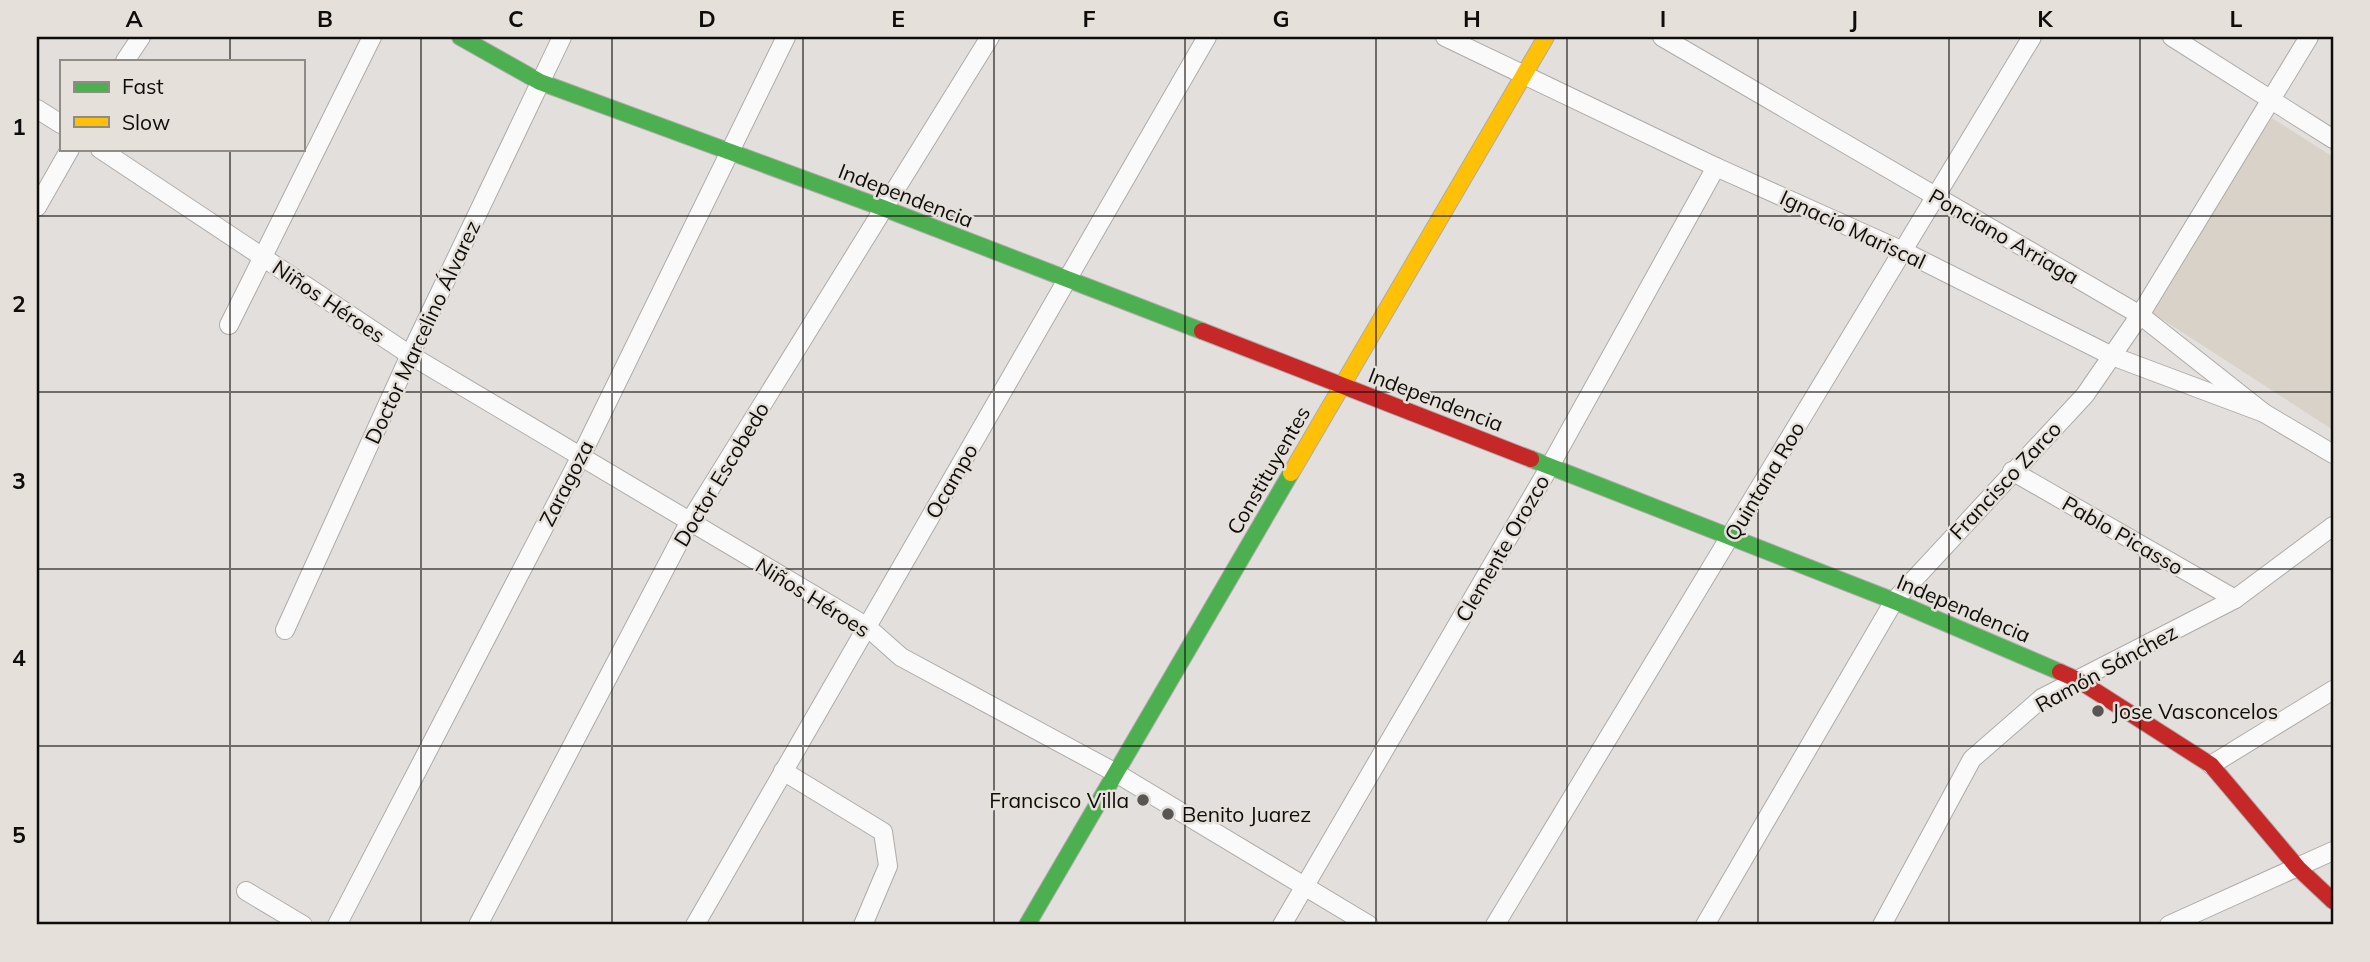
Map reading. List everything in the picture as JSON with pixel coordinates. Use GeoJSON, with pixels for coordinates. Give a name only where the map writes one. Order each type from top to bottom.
{"type":"FeatureCollection","features":[{"type":"Feature","properties":{"kind":"street"},"geometry":{"type":"LineString","coordinates":[[126,60],[141,37]]}},
{"type":"Feature","properties":{"kind":"street"},"geometry":{"type":"LineString","coordinates":[[229,325],[372,37]]}},
{"type":"Feature","properties":{"kind":"street","name":"Independencia"},"geometry":{"type":"LineString","coordinates":[[460,37],[540,82],[883,208],[1343,385],[1894,601],[2078,680],[2211,765],[2298,868],[2333,901]]}},
{"type":"Feature","properties":{"kind":"street","name":"Doctor Marcelino Álvarez"},"geometry":{"type":"LineString","coordinates":[[285,630],[410,355],[562,37]]}},
{"type":"Feature","properties":{"kind":"street","name":"Zaragoza"},"geometry":{"type":"LineString","coordinates":[[337,925],[581,456],[732,153],[786,37]]}},
{"type":"Feature","properties":{"kind":"street","name":"Doctor Escobedo"},"geometry":{"type":"LineString","coordinates":[[478,925],[690,522],[990,37]]}},
{"type":"Feature","properties":{"kind":"street","name":"Ocampo"},"geometry":{"type":"LineString","coordinates":[[695,925],[1207,37]]}},
{"type":"Feature","properties":{"kind":"street","name":"Ignacio Mariscal"},"geometry":{"type":"LineString","coordinates":[[1445,37],[1716,167],[1903,251],[2112,356],[2263,413]]}},
{"type":"Feature","properties":{"kind":"street","name":"Constituyentes"},"geometry":{"type":"LineString","coordinates":[[1027,925],[1546,37]]}},
{"type":"Feature","properties":{"kind":"street","name":"Ponciano Arriaga"},"geometry":{"type":"LineString","coordinates":[[1662,37],[2140,314],[2263,413],[2333,454]]}},
{"type":"Feature","properties":{"kind":"street","name":"Quintana Roo"},"geometry":{"type":"LineString","coordinates":[[1495,925],[2032,37]]}},
{"type":"Feature","properties":{"kind":"street"},"geometry":{"type":"LineString","coordinates":[[2172,37],[2333,139]]}},
{"type":"Feature","properties":{"kind":"street","name":"Francisco Zarco"},"geometry":{"type":"LineString","coordinates":[[1705,925],[1894,601],[2085,395],[2140,314],[2309,37]]}},
{"type":"Feature","properties":{"kind":"street"},"geometry":{"type":"LineString","coordinates":[[37,108],[60,123]]}},
{"type":"Feature","properties":{"kind":"street"},"geometry":{"type":"LineString","coordinates":[[37,207],[68,150]]}},
{"type":"Feature","properties":{"kind":"street","name":"Niños Héroes"},"geometry":{"type":"LineString","coordinates":[[102,150],[410,355],[866,626],[901,657],[1116,774],[1369,925]]}},
{"type":"Feature","properties":{"kind":"street","name":"Clemente Orozco"},"geometry":{"type":"LineString","coordinates":[[1282,925],[1550,466],[1716,167]]}},
{"type":"Feature","properties":{"kind":"street","name":"Pablo Picasso"},"geometry":{"type":"LineString","coordinates":[[2012,471],[2235,599]]}},
{"type":"Feature","properties":{"kind":"street","name":"Ramón Sánchez"},"geometry":{"type":"LineString","coordinates":[[1882,925],[1972,759],[2042,698],[2235,599],[2333,526]]}},
{"type":"Feature","properties":{"kind":"street"},"geometry":{"type":"LineString","coordinates":[[2211,765],[2333,690]]}},
{"type":"Feature","properties":{"kind":"street"},"geometry":{"type":"LineString","coordinates":[[783,771],[883,832],[888,866],[863,925]]}},
{"type":"Feature","properties":{"kind":"street"},"geometry":{"type":"LineString","coordinates":[[2169,925],[2333,851]]}},
{"type":"Feature","properties":{"kind":"street"},"geometry":{"type":"LineString","coordinates":[[246,891],[303,925]]}},
{"type":"Feature","properties":{"kind":"shaded area"},"geometry":{"type":"Polygon","coordinates":[[[2272,118],[2333,157],[2333,430],[2148,310],[2272,118]]]}},
{"type":"Feature","properties":{"kind":"traffic: fast"},"geometry":{"type":"LineString","coordinates":[[460,37],[540,82],[883,208],[1202,331]]}},
{"type":"Feature","properties":{"kind":"traffic: fast"},"geometry":{"type":"LineString","coordinates":[[1531,459],[1894,601],[2060,672]]}},
{"type":"Feature","properties":{"kind":"traffic: fast"},"geometry":{"type":"LineString","coordinates":[[1027,925],[1291,473]]}},
{"type":"Feature","properties":{"kind":"traffic: slow"},"geometry":{"type":"LineString","coordinates":[[1291,473],[1546,37]]}},
{"type":"Feature","properties":{"kind":"traffic: jam"},"geometry":{"type":"LineString","coordinates":[[1202,331],[1531,459]]}},
{"type":"Feature","properties":{"kind":"traffic: jam"},"geometry":{"type":"LineString","coordinates":[[2060,672],[2078,680],[2211,765],[2298,868],[2333,901]]}},
{"type":"Feature","properties":{"kind":"place","name":"Jose Vasconcelos"},"geometry":{"type":"Point","coordinates":[2098,711]}},
{"type":"Feature","properties":{"kind":"place","name":"Francisco Villa"},"geometry":{"type":"Point","coordinates":[1143,800]}},
{"type":"Feature","properties":{"kind":"place","name":"Benito Juarez"},"geometry":{"type":"Point","coordinates":[1168,814]}}]}
